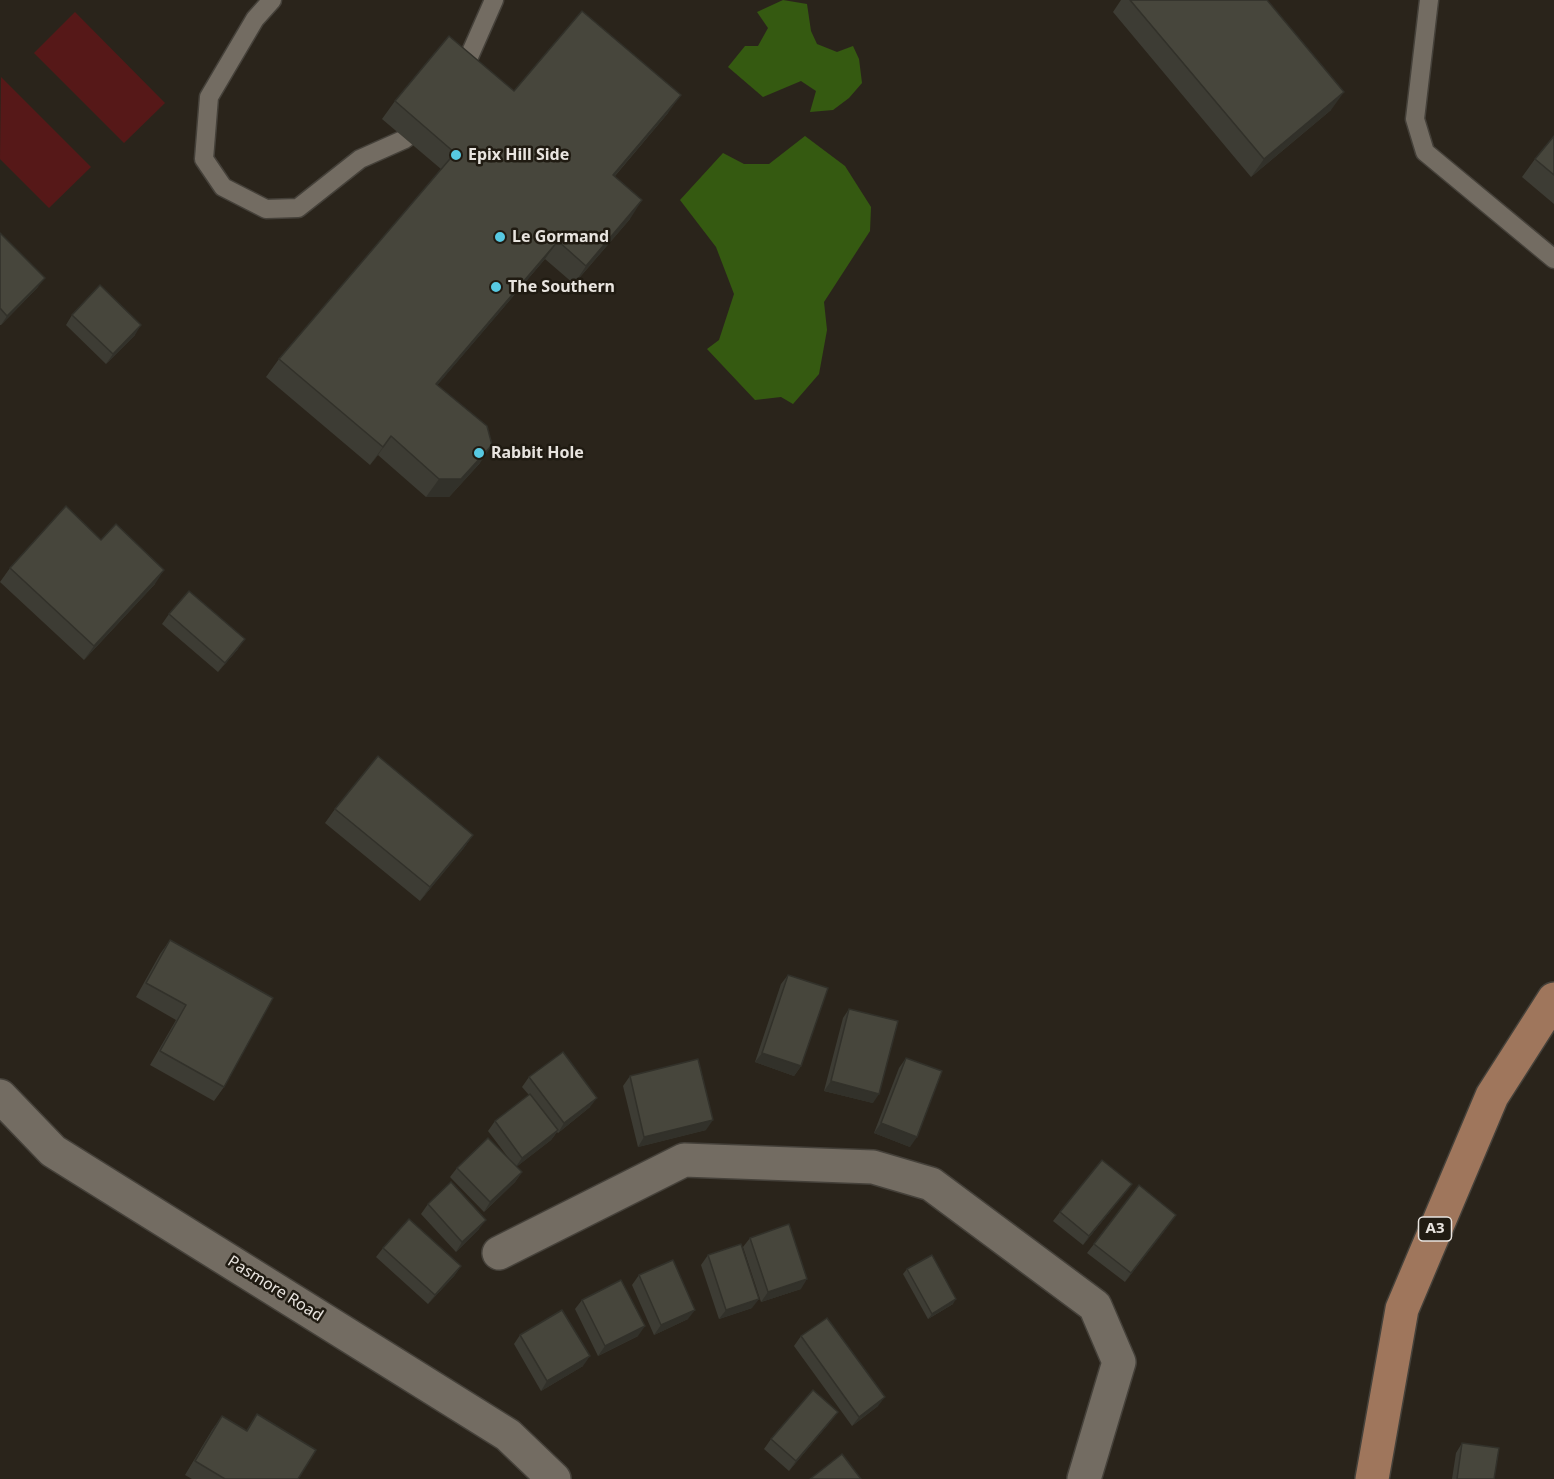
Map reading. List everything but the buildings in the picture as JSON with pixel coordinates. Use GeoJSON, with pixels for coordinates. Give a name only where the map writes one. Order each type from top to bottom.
{"type":"FeatureCollection","features":[{"type":"Feature","properties":{"kind":"main road","name":"A3"},"geometry":{"type":"LineString","coordinates":[[1372,1479],[1402,1309],[1492,1096],[1554,999]]}},
{"type":"Feature","properties":{"kind":"street","name":"Pasmore Road"},"geometry":{"type":"LineString","coordinates":[[0,1096],[53,1151],[508,1435],[554,1479]]}},
{"type":"Feature","properties":{"kind":"street"},"geometry":{"type":"LineString","coordinates":[[499,1253],[684,1160],[873,1167],[931,1184],[1095,1306],[1119,1362],[1084,1479]]}},
{"type":"Feature","properties":{"kind":"lane"},"geometry":{"type":"LineString","coordinates":[[272,0],[255,19],[209,97],[204,159],[223,187],[266,208],[298,208],[360,159],[405,139]]}},
{"type":"Feature","properties":{"kind":"lane"},"geometry":{"type":"LineString","coordinates":[[461,76],[494,0]]}},
{"type":"Feature","properties":{"kind":"lane"},"geometry":{"type":"LineString","coordinates":[[1429,0],[1415,119],[1425,152],[1554,259]]}},
{"type":"Feature","properties":{"kind":"shaded area"},"geometry":{"type":"Polygon","coordinates":[[[783,0],[807,4],[811,31],[817,44],[837,52],[853,46],[859,59],[862,83],[849,98],[833,110],[810,112],[816,91],[801,81],[763,97],[728,67],[745,46],[758,46],[768,28],[757,12],[783,0]]]}},
{"type":"Feature","properties":{"kind":"shaded area"},"geometry":{"type":"Polygon","coordinates":[[[75,12],[165,103],[124,143],[34,53],[75,12]]]}},
{"type":"Feature","properties":{"kind":"shaded area"},"geometry":{"type":"Polygon","coordinates":[[[1,77],[91,167],[49,208],[0,159],[1,77]]]}},
{"type":"Feature","properties":{"kind":"shaded area"},"geometry":{"type":"Polygon","coordinates":[[[805,136],[845,166],[871,207],[870,231],[824,302],[827,330],[819,374],[793,404],[781,397],[755,400],[707,349],[719,340],[734,294],[716,247],[680,200],[723,153],[744,164],[769,164],[805,136]]]}},
{"type":"Feature","properties":{"kind":"place","name":"Epix Hill Side"},"geometry":{"type":"Point","coordinates":[456,155]}},
{"type":"Feature","properties":{"kind":"place","name":"Le Gormand"},"geometry":{"type":"Point","coordinates":[500,237]}},
{"type":"Feature","properties":{"kind":"place","name":"The Southern"},"geometry":{"type":"Point","coordinates":[496,287]}},
{"type":"Feature","properties":{"kind":"place","name":"Rabbit Hole"},"geometry":{"type":"Point","coordinates":[479,453]}}]}
